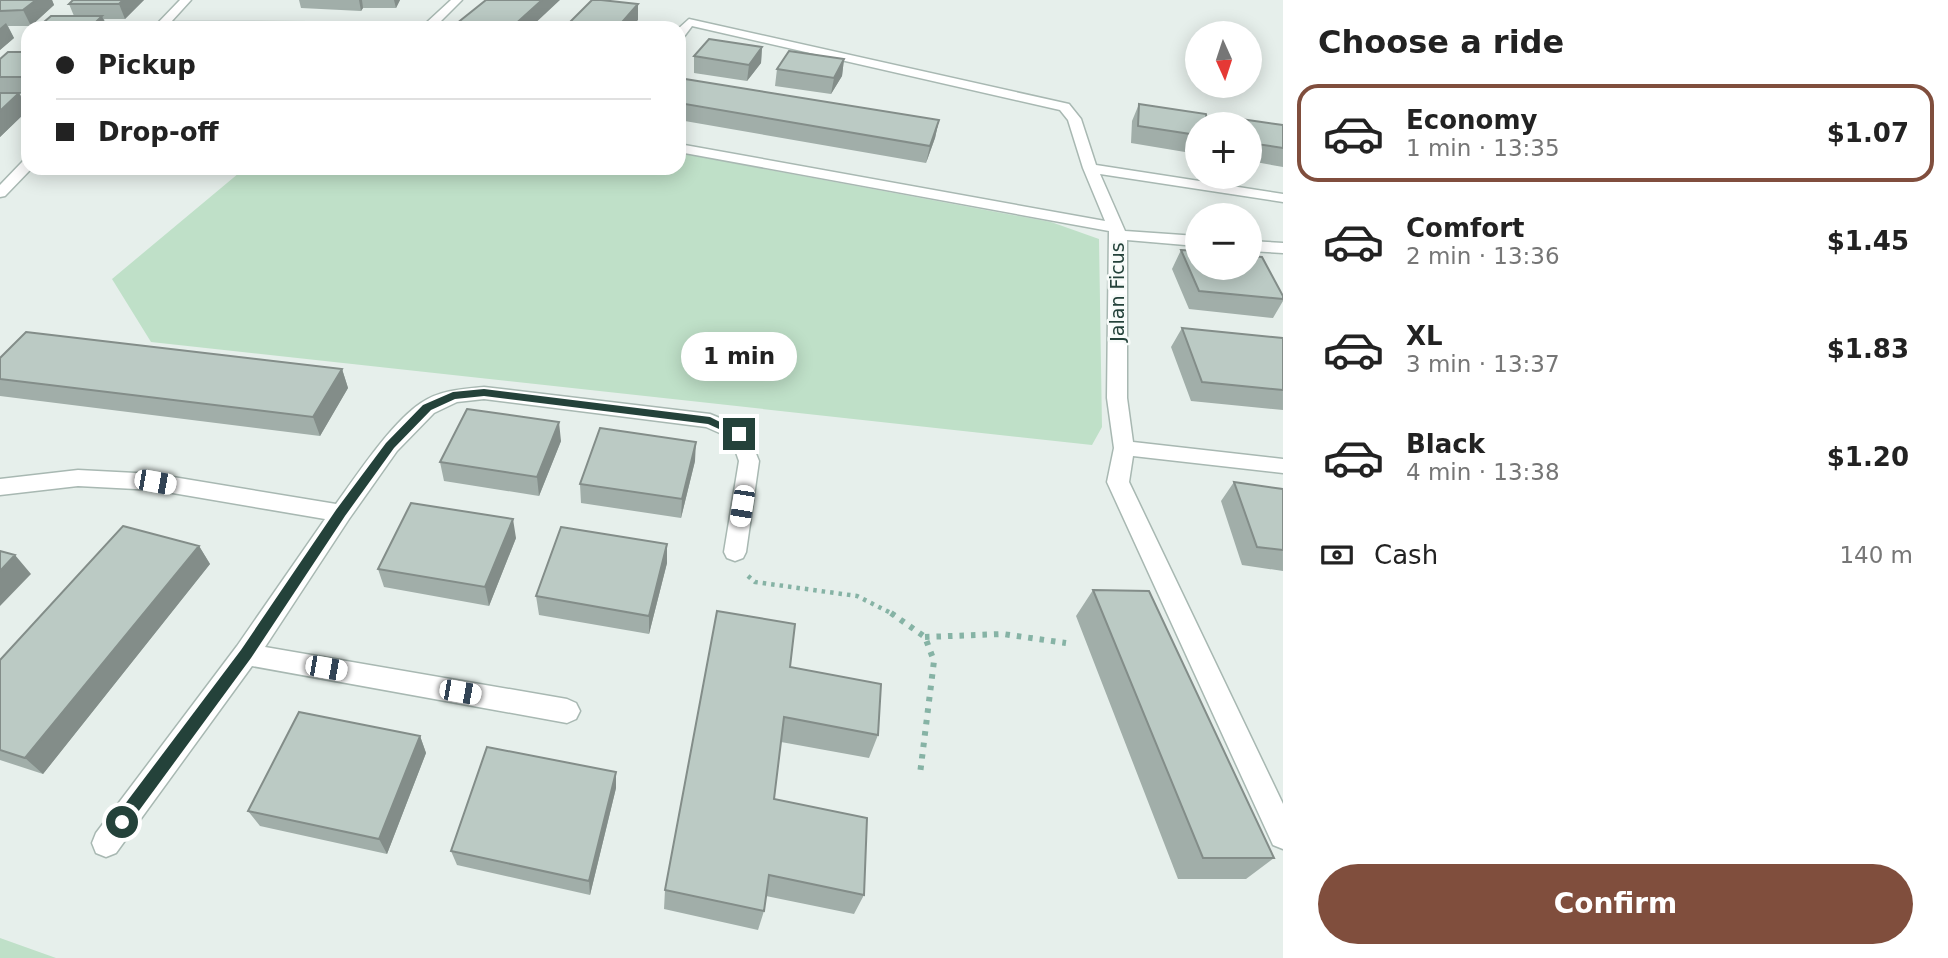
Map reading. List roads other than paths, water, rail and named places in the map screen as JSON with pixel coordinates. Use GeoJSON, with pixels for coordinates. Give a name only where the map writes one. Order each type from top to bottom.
{"type":"FeatureCollection","features":[{"type":"Feature","properties":{"kind":"street"},"geometry":{"type":"LineString","coordinates":[[166,21],[186,0]]}},
{"type":"Feature","properties":{"kind":"street"},"geometry":{"type":"LineString","coordinates":[[434,21],[457,0]]}},
{"type":"Feature","properties":{"kind":"street","name":"Jalan Ficus"},"geometry":{"type":"LineString","coordinates":[[686,29],[1064,107],[1074,119],[1090,168],[1117,231],[1117,398],[1124,448],[1118,482],[1280,823]]}},
{"type":"Feature","properties":{"kind":"street"},"geometry":{"type":"LineString","coordinates":[[686,149],[1117,231],[1185,240]]}},
{"type":"Feature","properties":{"kind":"street"},"geometry":{"type":"LineString","coordinates":[[1090,168],[1283,198]]}},
{"type":"Feature","properties":{"kind":"street"},"geometry":{"type":"LineString","coordinates":[[0,193],[21,171]]}},
{"type":"Feature","properties":{"kind":"street"},"geometry":{"type":"LineString","coordinates":[[1262,247],[1283,248]]}},
{"type":"Feature","properties":{"kind":"street"},"geometry":{"type":"LineString","coordinates":[[106,843],[246,654],[341,513],[390,446],[427,408],[453,396],[484,393],[710,421],[739,434],[749,461],[735,552]]}},
{"type":"Feature","properties":{"kind":"street"},"geometry":{"type":"LineString","coordinates":[[1124,448],[1283,466]]}},
{"type":"Feature","properties":{"kind":"street"},"geometry":{"type":"LineString","coordinates":[[0,487],[79,478],[155,482],[341,513]]}},
{"type":"Feature","properties":{"kind":"street"},"geometry":{"type":"LineString","coordinates":[[246,654],[566,710]]}}]}
